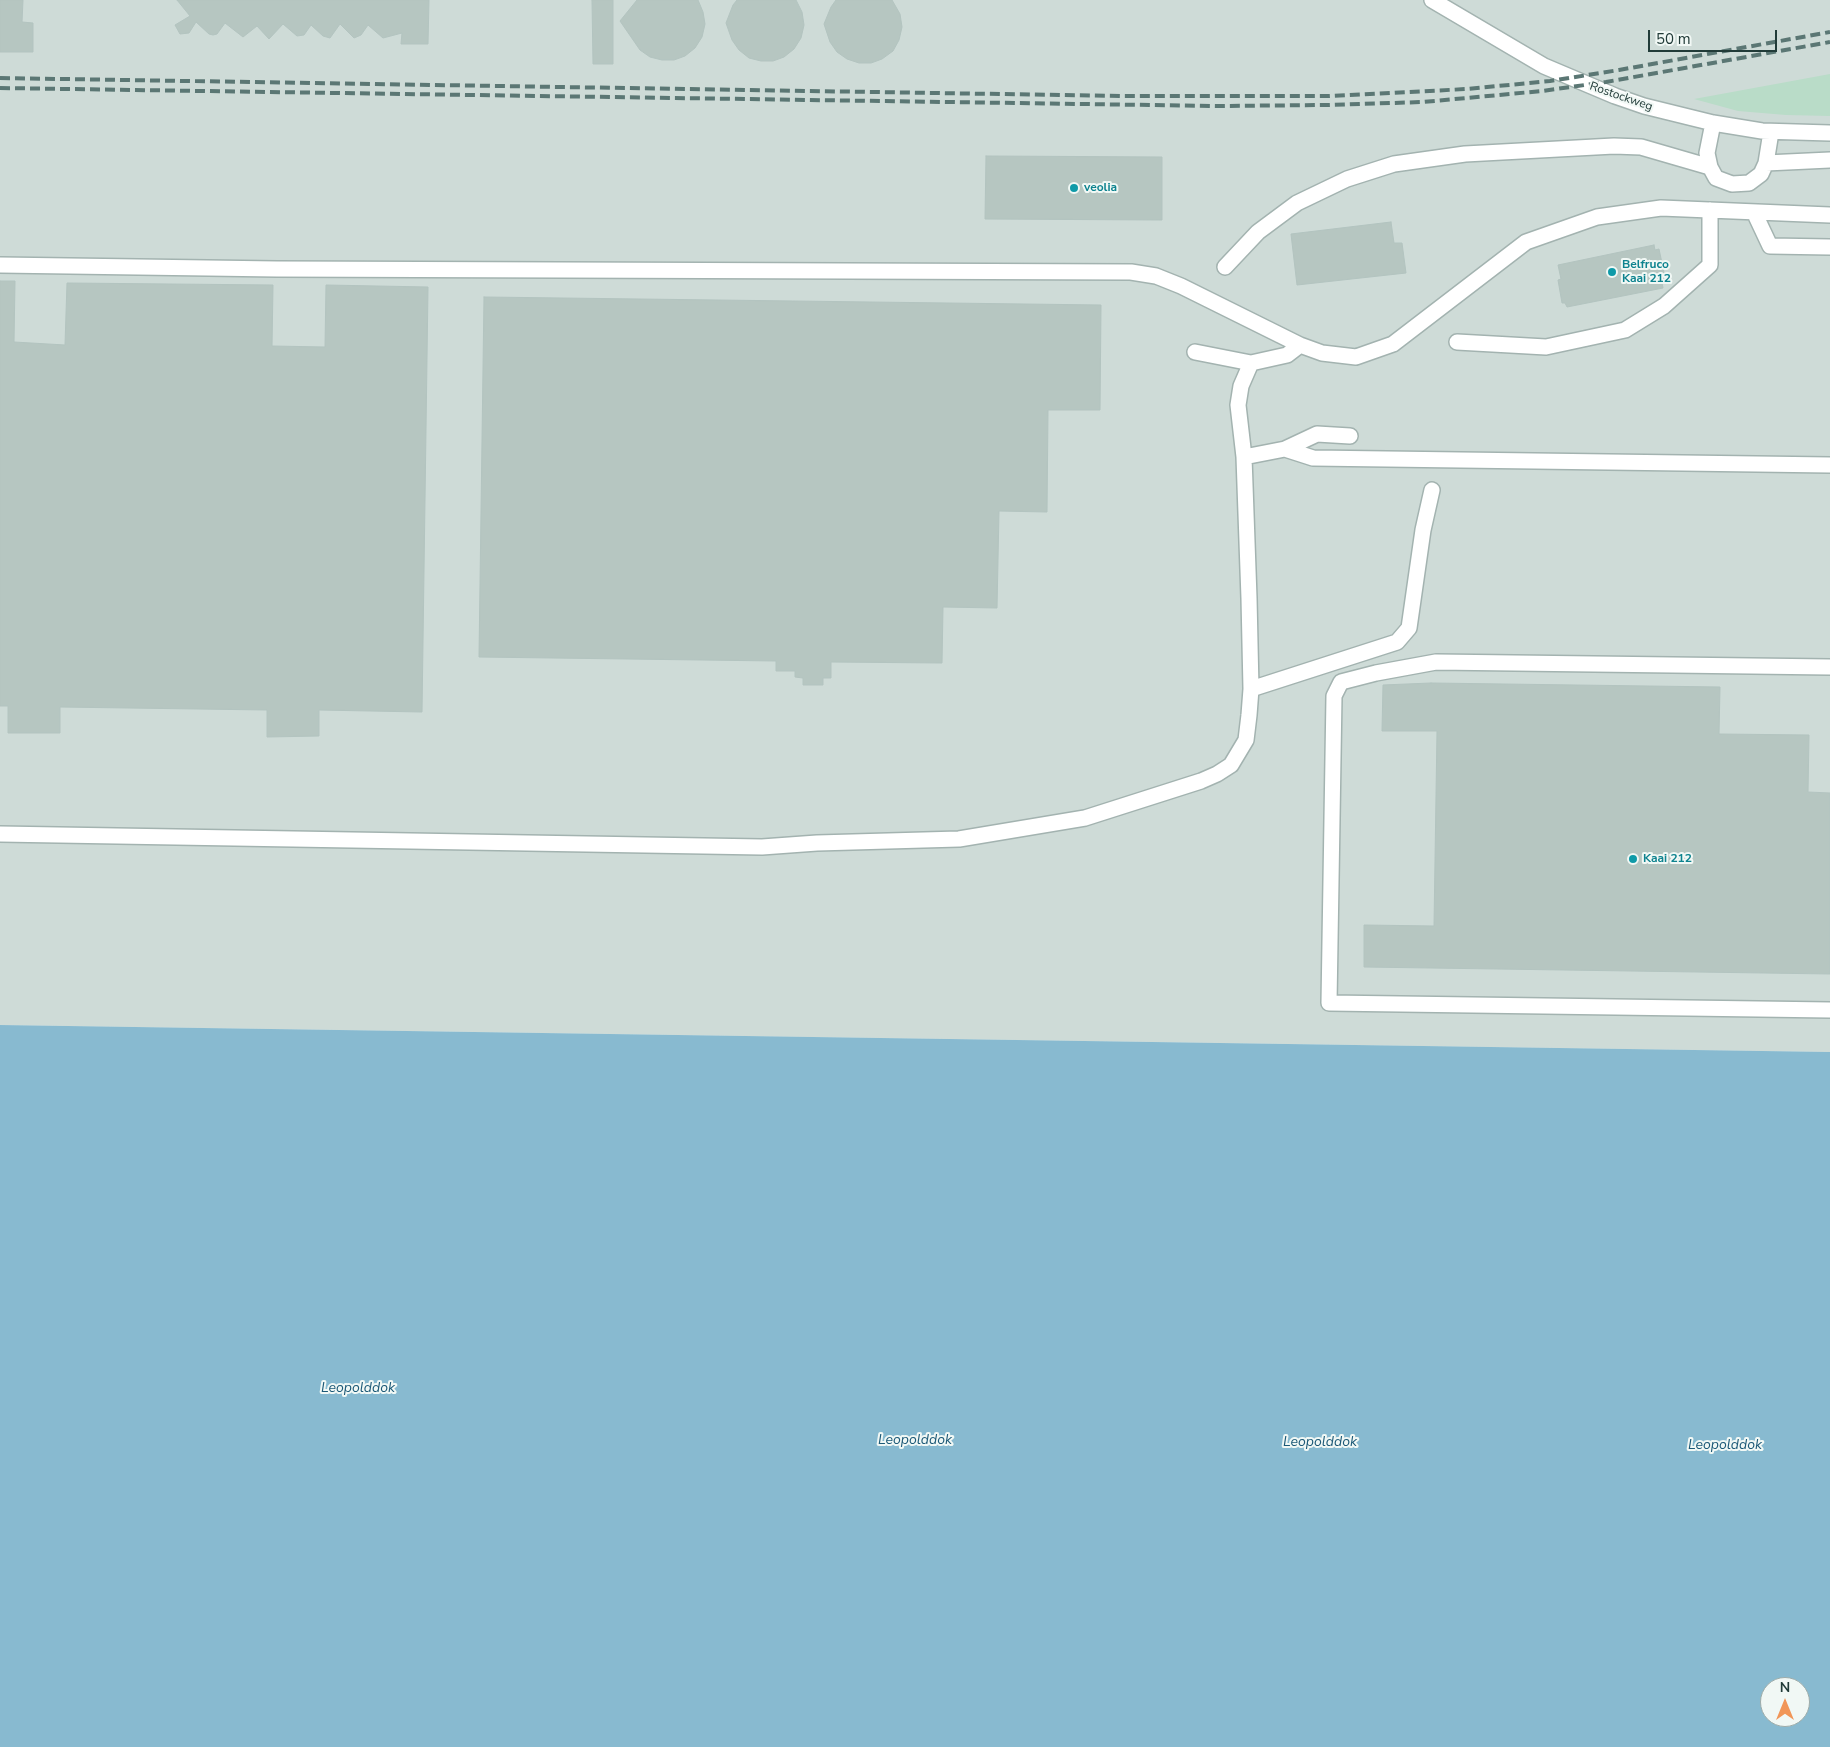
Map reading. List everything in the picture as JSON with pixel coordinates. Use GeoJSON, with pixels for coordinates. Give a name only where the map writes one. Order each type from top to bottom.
{"type":"FeatureCollection","features":[{"type":"Feature","properties":{"kind":"street","name":"Rostockweg"},"geometry":{"type":"LineString","coordinates":[[1432,0],[1525,56],[1570,78],[1636,103],[1713,123],[1771,132],[1830,133]]}},
{"type":"Feature","properties":{"kind":"street"},"geometry":{"type":"LineString","coordinates":[[1713,123],[1707,153],[1710,167],[1716,178],[1732,184],[1749,183],[1761,174],[1766,163],[1771,132]]}},
{"type":"Feature","properties":{"kind":"street"},"geometry":{"type":"LineString","coordinates":[[1225,267],[1258,232],[1297,204],[1347,179],[1394,164],[1465,154],[1614,146],[1640,147],[1710,167]]}},
{"type":"Feature","properties":{"kind":"street"},"geometry":{"type":"LineString","coordinates":[[1766,163],[1830,160]]}},
{"type":"Feature","properties":{"kind":"street"},"geometry":{"type":"LineString","coordinates":[[1732,184],[1733,210]]}},
{"type":"Feature","properties":{"kind":"street"},"geometry":{"type":"LineString","coordinates":[[0,265],[287,269],[1131,272],[1156,276],[1181,286],[1300,345],[1322,353],[1356,357],[1393,344],[1526,242],[1597,217],[1661,208],[1830,215]]}},
{"type":"Feature","properties":{"kind":"street"},"geometry":{"type":"LineString","coordinates":[[1457,342],[1546,346],[1625,330],[1664,306],[1710,265],[1710,210]]}},
{"type":"Feature","properties":{"kind":"street"},"geometry":{"type":"LineString","coordinates":[[1754,212],[1770,246],[1830,247]]}},
{"type":"Feature","properties":{"kind":"street"},"geometry":{"type":"LineString","coordinates":[[1195,352],[1251,363],[1287,354],[1300,345]]}},
{"type":"Feature","properties":{"kind":"street"},"geometry":{"type":"LineString","coordinates":[[0,834],[762,847],[817,842],[959,838],[1085,818],[1217,774],[1231,765],[1246,740],[1252,689],[1244,457],[1238,405],[1241,386],[1251,363]]}},
{"type":"Feature","properties":{"kind":"street"},"geometry":{"type":"LineString","coordinates":[[1244,457],[1285,449],[1317,434],[1350,436]]}},
{"type":"Feature","properties":{"kind":"street"},"geometry":{"type":"LineString","coordinates":[[1285,449],[1313,458],[1830,465]]}},
{"type":"Feature","properties":{"kind":"street"},"geometry":{"type":"LineString","coordinates":[[1252,689],[1396,642],[1403,635],[1409,628],[1423,530],[1432,490]]}},
{"type":"Feature","properties":{"kind":"street"},"geometry":{"type":"LineString","coordinates":[[1830,667],[1436,662],[1376,673],[1341,682],[1334,696],[1329,1003],[1830,1010]]}},
{"type":"Feature","properties":{"kind":"shaded area"},"geometry":{"type":"Polygon","coordinates":[[[0,0],[1830,0],[1830,1052],[0,1025],[0,0]]]}},
{"type":"Feature","properties":{"kind":"green space"},"geometry":{"type":"Polygon","coordinates":[[[1830,74],[1830,116],[1738,111],[1694,99],[1830,74]]]}},
{"type":"Feature","properties":{"kind":"water","name":"Leopolddok"},"geometry":{"type":"Polygon","coordinates":[[[0,1025],[1830,1052],[1830,1747],[0,1747],[0,1025]]]}},
{"type":"Feature","properties":{"kind":"building"},"geometry":{"type":"Polygon","coordinates":[[[0,0],[23,0],[22,22],[33,23],[33,52],[0,52],[0,0]]]}},
{"type":"Feature","properties":{"kind":"building"},"geometry":{"type":"Polygon","coordinates":[[[177,0],[429,0],[428,44],[401,44],[402,33],[383,38],[368,25],[361,35],[354,38],[340,24],[330,38],[323,36],[311,25],[304,35],[297,36],[283,24],[269,39],[257,26],[243,37],[225,23],[217,34],[213,35],[209,34],[196,22],[189,33],[180,34],[175,25],[190,16],[177,0]]]}},
{"type":"Feature","properties":{"kind":"building"},"geometry":{"type":"Polygon","coordinates":[[[592,0],[613,0],[613,64],[593,64],[592,0]]]}},
{"type":"Feature","properties":{"kind":"building"},"geometry":{"type":"Polygon","coordinates":[[[637,0],[698,0],[705,24],[702,37],[695,48],[685,56],[674,60],[650,57],[640,50],[620,21],[637,0]]]}},
{"type":"Feature","properties":{"kind":"building"},"geometry":{"type":"Polygon","coordinates":[[[737,0],[796,0],[802,12],[804,25],[801,38],[794,49],[784,57],[773,61],[749,58],[739,50],[732,40],[726,23],[737,0]]]}},
{"type":"Feature","properties":{"kind":"building"},"geometry":{"type":"Polygon","coordinates":[[[836,0],[892,0],[900,14],[902,27],[899,40],[893,51],[882,59],[871,63],[859,63],[847,59],[837,52],[830,42],[824,24],[836,0]]]}},
{"type":"Feature","properties":{"kind":"building","name":"veolia"},"geometry":{"type":"Polygon","coordinates":[[[986,156],[1162,157],[1162,220],[985,219],[986,156]]]}},
{"type":"Feature","properties":{"kind":"building"},"geometry":{"type":"Polygon","coordinates":[[[1391,222],[1394,243],[1402,243],[1406,273],[1297,285],[1291,234],[1391,222]]]}},
{"type":"Feature","properties":{"kind":"building","name":"Belfruco Kaai 212"},"geometry":{"type":"Polygon","coordinates":[[[1654,245],[1655,250],[1659,249],[1666,282],[1662,283],[1663,288],[1567,307],[1565,303],[1562,303],[1558,280],[1561,279],[1558,265],[1654,245]]]}},
{"type":"Feature","properties":{"kind":"building"},"geometry":{"type":"Polygon","coordinates":[[[0,281],[15,281],[14,342],[65,345],[67,283],[273,285],[272,346],[325,347],[326,285],[428,287],[422,712],[319,710],[319,736],[267,737],[267,710],[60,707],[60,733],[8,733],[8,706],[0,706],[0,281]]]}},
{"type":"Feature","properties":{"kind":"building"},"geometry":{"type":"Polygon","coordinates":[[[484,297],[1101,305],[1100,410],[1048,410],[1047,512],[999,511],[997,608],[943,607],[942,663],[831,662],[831,678],[823,678],[823,685],[803,685],[803,678],[795,677],[795,671],[776,671],[776,661],[479,657],[484,297]]]}},
{"type":"Feature","properties":{"kind":"building","name":"Kaai 212"},"geometry":{"type":"Polygon","coordinates":[[[1431,683],[1720,687],[1719,734],[1809,735],[1808,792],[1830,793],[1830,974],[1364,967],[1364,925],[1434,926],[1437,731],[1382,731],[1383,685],[1431,683]]]}},
{"type":"Feature","properties":{"kind":"railway"},"geometry":{"type":"LineString","coordinates":[[0,78],[1123,96],[1329,96],[1467,89],[1550,81],[1830,32]]}},
{"type":"Feature","properties":{"kind":"railway"},"geometry":{"type":"LineString","coordinates":[[0,88],[1217,106],[1327,105],[1423,102],[1542,91],[1606,82],[1830,42]]}},
{"type":"Feature","properties":{"kind":"place","name":"veolia"},"geometry":{"type":"Point","coordinates":[1074,188]}},
{"type":"Feature","properties":{"kind":"place","name":"Belfruco Kaai 212"},"geometry":{"type":"Point","coordinates":[1612,272]}},
{"type":"Feature","properties":{"kind":"place","name":"Kaai 212"},"geometry":{"type":"Point","coordinates":[1633,859]}}]}
